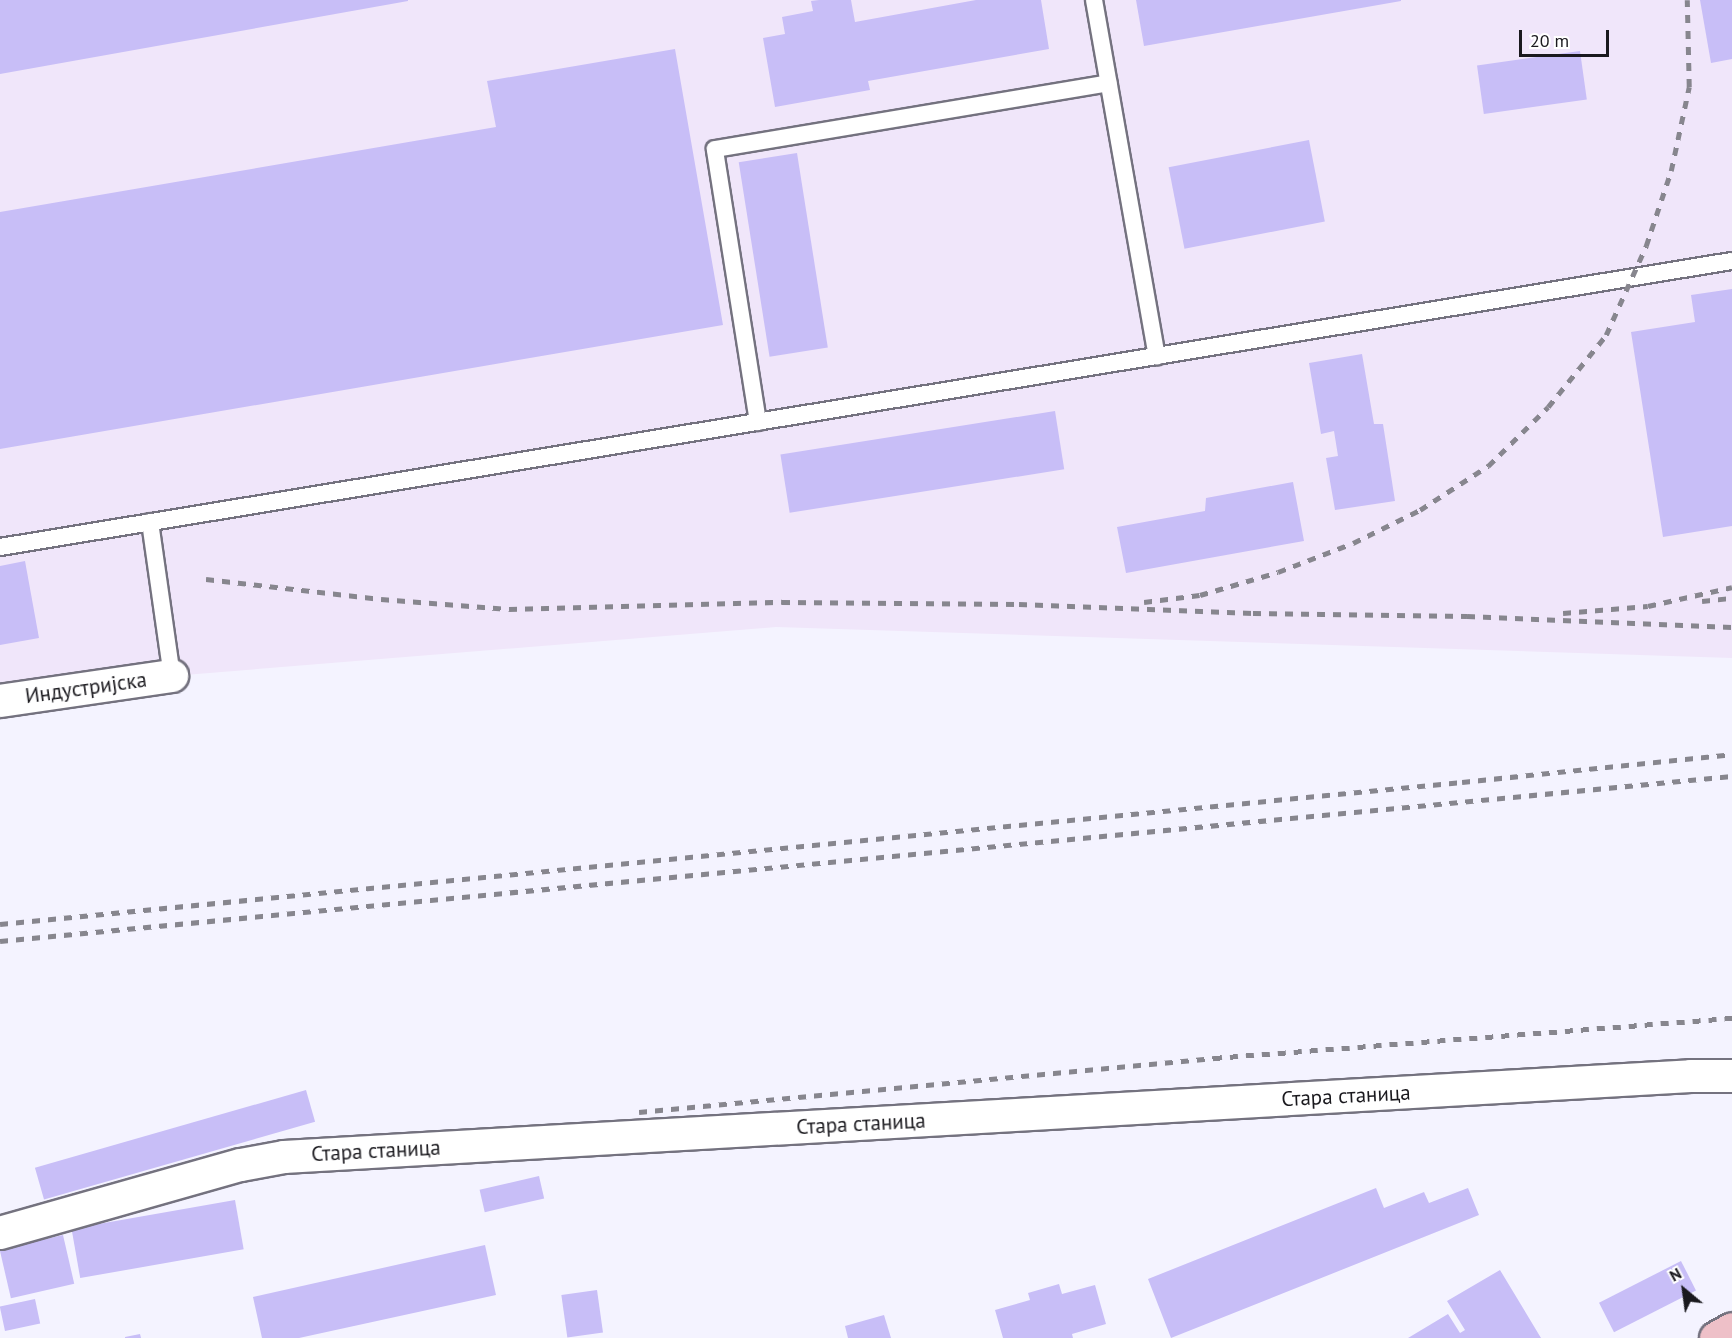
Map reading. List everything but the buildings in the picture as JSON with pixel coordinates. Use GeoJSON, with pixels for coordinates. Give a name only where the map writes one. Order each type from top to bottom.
{"type":"FeatureCollection","features":[{"type":"Feature","properties":{"kind":"main road"},"geometry":{"type":"LineString","coordinates":[[1716,1338],[1732,1329]]}},
{"type":"Feature","properties":{"kind":"street","name":"Индустријска"},"geometry":{"type":"LineString","coordinates":[[0,701],[172,676]]}},
{"type":"Feature","properties":{"kind":"street","name":"Стара станица"},"geometry":{"type":"LineString","coordinates":[[0,1233],[241,1166],[284,1157],[1691,1076],[1732,1076]]}},
{"type":"Feature","properties":{"kind":"lane"},"geometry":{"type":"LineString","coordinates":[[1094,0],[1156,356]]}},
{"type":"Feature","properties":{"kind":"lane"},"geometry":{"type":"LineString","coordinates":[[758,422],[715,149],[1109,84]]}},
{"type":"Feature","properties":{"kind":"lane"},"geometry":{"type":"LineString","coordinates":[[0,547],[1732,261]]}},
{"type":"Feature","properties":{"kind":"lane"},"geometry":{"type":"LineString","coordinates":[[150,522],[172,676]]}},
{"type":"Feature","properties":{"kind":"shaded area"},"geometry":{"type":"Polygon","coordinates":[[[0,0],[1732,0],[1732,658],[776,627],[172,676],[0,701],[0,0]]]}},
{"type":"Feature","properties":{"kind":"railway"},"geometry":{"type":"LineString","coordinates":[[1144,602],[1200,595],[1278,572],[1353,543],[1420,510],[1488,466],[1548,407],[1606,335],[1646,246],[1671,171],[1689,87],[1687,0]]}},
{"type":"Feature","properties":{"kind":"railway"},"geometry":{"type":"LineString","coordinates":[[206,579],[381,599],[509,609],[782,602],[1019,604],[1253,613],[1467,616],[1732,627]]}},
{"type":"Feature","properties":{"kind":"railway"},"geometry":{"type":"LineString","coordinates":[[1563,613],[1648,606],[1732,587]]}},
{"type":"Feature","properties":{"kind":"railway"},"geometry":{"type":"LineString","coordinates":[[1702,601],[1732,598]]}},
{"type":"Feature","properties":{"kind":"railway"},"geometry":{"type":"LineString","coordinates":[[0,924],[1732,754]]}},
{"type":"Feature","properties":{"kind":"railway"},"geometry":{"type":"LineString","coordinates":[[0,941],[1732,776]]}},
{"type":"Feature","properties":{"kind":"railway"},"geometry":{"type":"LineString","coordinates":[[639,1112],[1214,1058],[1732,1018]]}}]}
